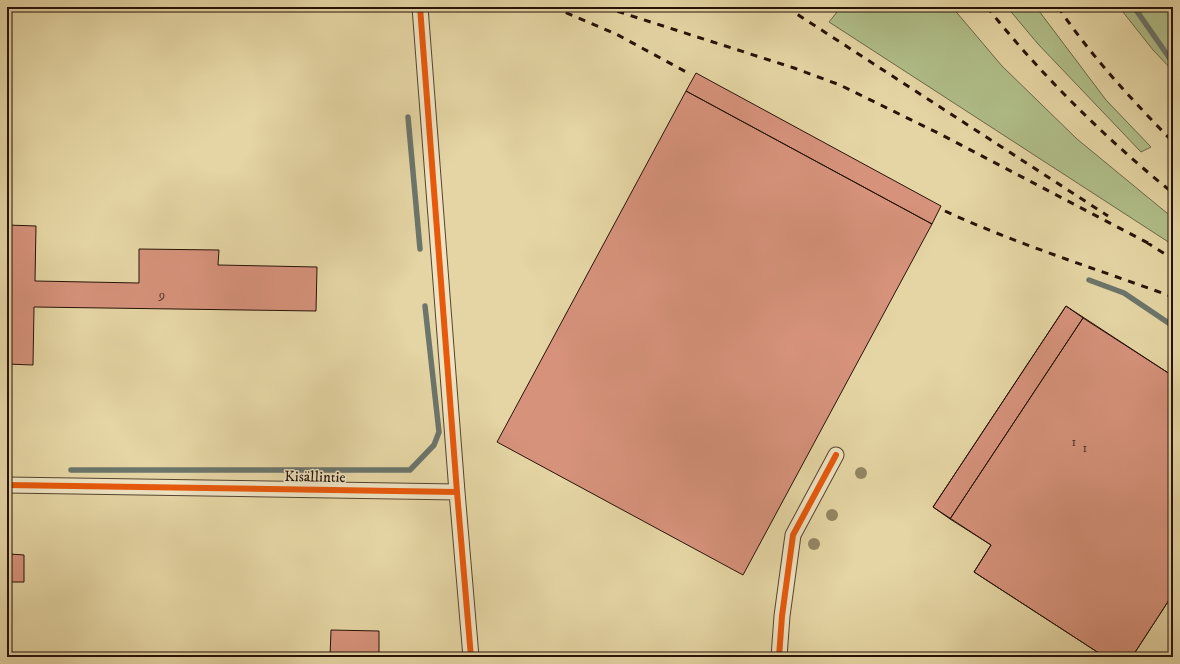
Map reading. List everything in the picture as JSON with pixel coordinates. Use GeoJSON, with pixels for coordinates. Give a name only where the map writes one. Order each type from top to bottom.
{"type":"FeatureCollection","features":[{"type":"Feature","properties":{"kind":"street"},"geometry":{"type":"LineString","coordinates":[[420,7],[470,657]]}},
{"type":"Feature","properties":{"kind":"street"},"geometry":{"type":"LineString","coordinates":[[779,657],[782,616],[793,535],[836,455]]}},
{"type":"Feature","properties":{"kind":"street","name":"Kisällintie"},"geometry":{"type":"LineString","coordinates":[[7,485],[457,492]]}},
{"type":"Feature","properties":{"kind":"green space"},"geometry":{"type":"Polygon","coordinates":[[[841,7],[952,7],[1002,66],[1077,139],[1173,218],[1173,245],[829,22],[841,7]]]}},
{"type":"Feature","properties":{"kind":"green space"},"geometry":{"type":"Polygon","coordinates":[[[1007,7],[1036,7],[1106,100],[1151,147],[1141,152],[1038,44],[1007,7]]]}},
{"type":"Feature","properties":{"kind":"green space"},"geometry":{"type":"Polygon","coordinates":[[[1119,7],[1173,7],[1173,71],[1153,50],[1119,7]]]}},
{"type":"Feature","properties":{"kind":"building"},"geometry":{"type":"Polygon","coordinates":[[[696,73],[941,206],[932,224],[686,91],[696,73]]]}},
{"type":"Feature","properties":{"kind":"building"},"geometry":{"type":"Polygon","coordinates":[[[686,91],[932,224],[743,575],[497,442],[686,91]]]}},
{"type":"Feature","properties":{"kind":"building"},"geometry":{"type":"Polygon","coordinates":[[[7,225],[36,226],[35,281],[139,283],[139,249],[219,250],[218,265],[317,267],[316,311],[34,307],[33,365],[7,364],[7,225]]]}},
{"type":"Feature","properties":{"kind":"building"},"geometry":{"type":"Polygon","coordinates":[[[1066,306],[1173,376],[1173,594],[1132,657],[1105,657],[974,572],[991,545],[933,507],[1066,306]]]}},
{"type":"Feature","properties":{"kind":"building"},"geometry":{"type":"Polygon","coordinates":[[[1066,306],[1083,318],[950,519],[933,507],[1066,306]]]}},
{"type":"Feature","properties":{"kind":"building"},"geometry":{"type":"Polygon","coordinates":[[[1083,318],[1173,376],[1173,594],[1132,657],[1105,657],[974,572],[991,545],[950,519],[1083,318]]]}},
{"type":"Feature","properties":{"kind":"building"},"geometry":{"type":"Polygon","coordinates":[[[7,532],[11,533],[10,554],[24,555],[24,582],[9,582],[9,594],[7,594],[7,532]]]}},
{"type":"Feature","properties":{"kind":"building"},"geometry":{"type":"Polygon","coordinates":[[[331,630],[379,631],[379,657],[330,657],[331,630]]]}},
{"type":"Feature","properties":{"kind":"building"},"geometry":{"type":"Polygon","coordinates":[[[558,653],[558,657],[521,657],[558,653]]]}},
{"type":"Feature","properties":{"kind":"waterway"},"geometry":{"type":"LineString","coordinates":[[1134,7],[1173,63]]}},
{"type":"Feature","properties":{"kind":"waterway"},"geometry":{"type":"LineString","coordinates":[[408,117],[420,249]]}},
{"type":"Feature","properties":{"kind":"waterway"},"geometry":{"type":"LineString","coordinates":[[1089,280],[1124,293],[1173,326]]}},
{"type":"Feature","properties":{"kind":"waterway"},"geometry":{"type":"LineString","coordinates":[[71,470],[410,470],[434,445],[439,432],[425,306]]}},
{"type":"Feature","properties":{"kind":"railway"},"geometry":{"type":"LineString","coordinates":[[553,7],[616,34],[690,74]]}},
{"type":"Feature","properties":{"kind":"railway"},"geometry":{"type":"LineString","coordinates":[[604,7],[794,68],[840,85],[942,135],[1150,244]]}},
{"type":"Feature","properties":{"kind":"railway"},"geometry":{"type":"LineString","coordinates":[[786,7],[1108,216]]}},
{"type":"Feature","properties":{"kind":"railway"},"geometry":{"type":"LineString","coordinates":[[987,7],[1029,57],[1075,105],[1099,129],[1148,173],[1173,193]]}},
{"type":"Feature","properties":{"kind":"railway"},"geometry":{"type":"LineString","coordinates":[[1058,7],[1084,43],[1112,77],[1173,142]]}},
{"type":"Feature","properties":{"kind":"railway"},"geometry":{"type":"LineString","coordinates":[[945,211],[1030,246],[1173,297]]}},
{"type":"Feature","properties":{"kind":"railway"},"geometry":{"type":"LineString","coordinates":[[1146,242],[1173,259]]}},
{"type":"Feature","properties":{"kind":"cycle path"},"geometry":{"type":"LineString","coordinates":[[420,7],[457,492]]}},
{"type":"Feature","properties":{"kind":"cycle path"},"geometry":{"type":"LineString","coordinates":[[779,657],[782,616],[793,535],[836,455]]}},
{"type":"Feature","properties":{"kind":"cycle path"},"geometry":{"type":"LineString","coordinates":[[7,485],[457,492],[471,657]]}}]}
